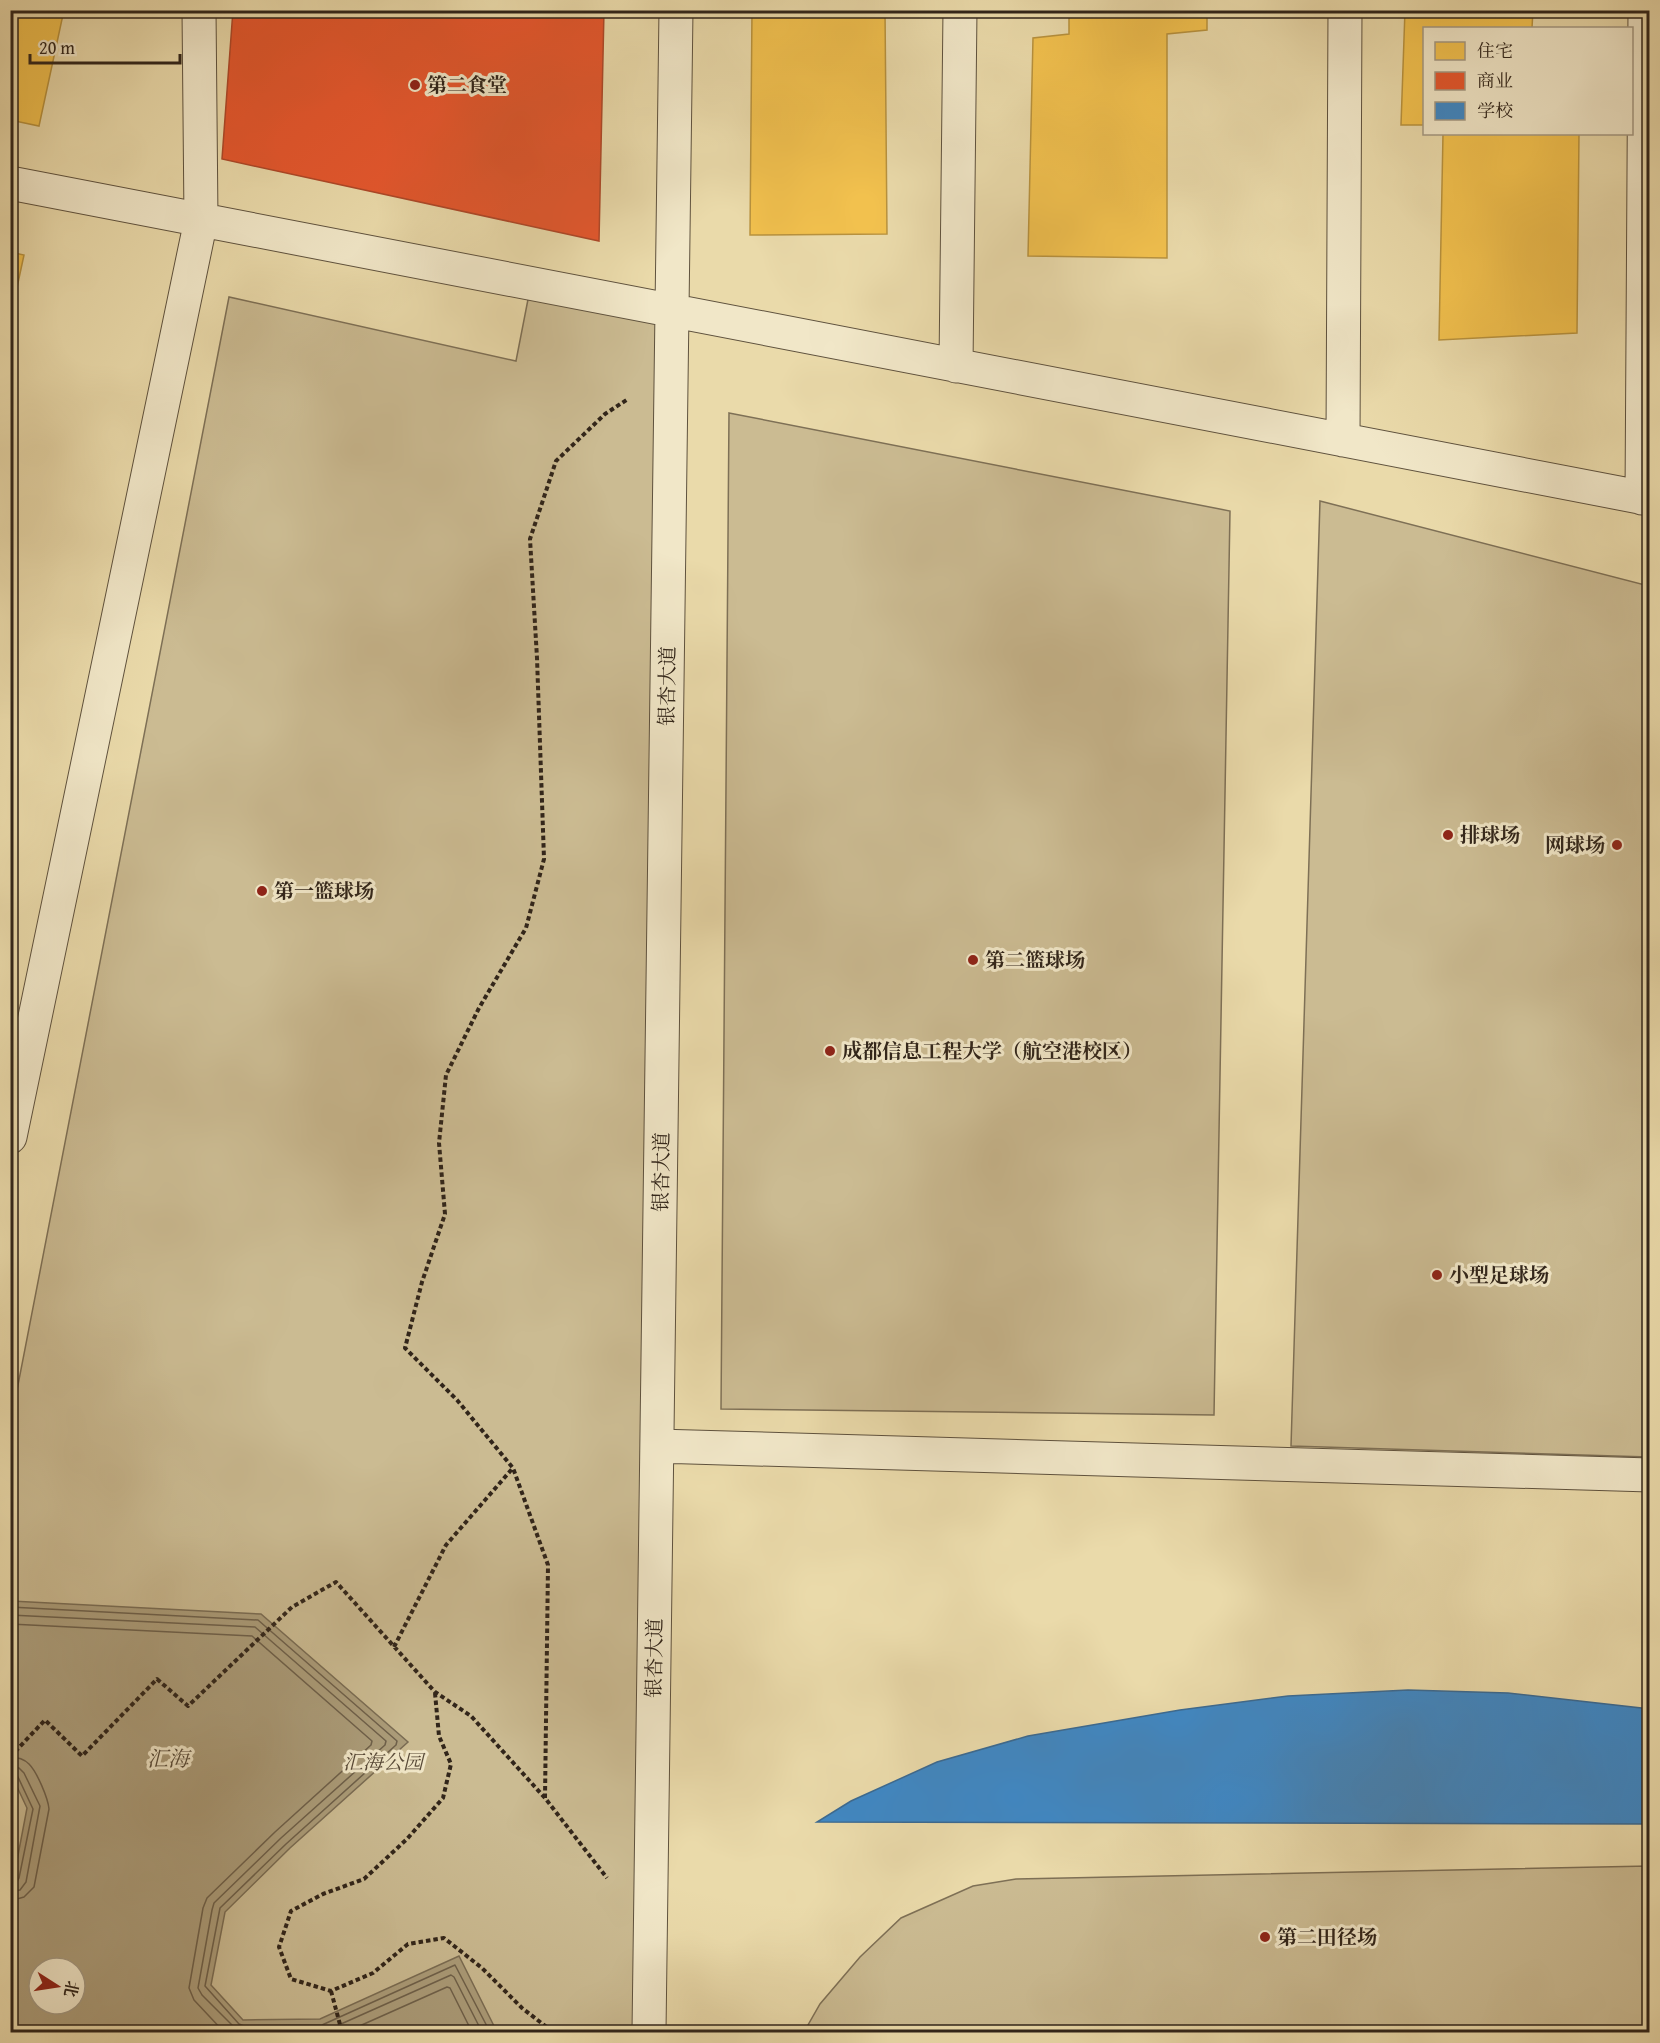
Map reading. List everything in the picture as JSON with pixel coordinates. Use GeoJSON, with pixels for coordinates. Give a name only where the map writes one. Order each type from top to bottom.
{"type":"FeatureCollection","features":[{"type":"Feature","properties":{"kind":"street"},"geometry":{"type":"LineString","coordinates":[[10,1137],[201,220],[199,10]]}},
{"type":"Feature","properties":{"kind":"street","name":"银杏大道"},"geometry":{"type":"LineString","coordinates":[[649,2032],[676,10]]}},
{"type":"Feature","properties":{"kind":"street"},"geometry":{"type":"LineString","coordinates":[[956,366],[960,10]]}},
{"type":"Feature","properties":{"kind":"street"},"geometry":{"type":"LineString","coordinates":[[1343,440],[1345,10]]}},
{"type":"Feature","properties":{"kind":"street"},"geometry":{"type":"LineString","coordinates":[[10,183],[1646,499],[1645,10]]}},
{"type":"Feature","properties":{"kind":"street"},"geometry":{"type":"LineString","coordinates":[[657,1446],[1650,1475]]}},
{"type":"Feature","properties":{"kind":"street"},"geometry":{"type":"LineString","coordinates":[[1272,1463],[1650,1475]]}},
{"type":"Feature","properties":{"kind":"path"},"geometry":{"type":"LineString","coordinates":[[545,1798],[548,1565],[513,1468],[457,1400],[405,1348],[422,1282],[445,1214],[439,1143],[446,1075],[479,1008],[526,928],[544,859],[530,539],[556,461],[605,414],[671,370]]}},
{"type":"Feature","properties":{"kind":"path"},"geometry":{"type":"LineString","coordinates":[[394,1647],[446,1545],[513,1468]]}},
{"type":"Feature","properties":{"kind":"path"},"geometry":{"type":"LineString","coordinates":[[10,1757],[45,1720],[82,1756],[157,1679],[188,1706],[292,1607],[336,1582],[435,1692],[471,1716],[545,1798],[608,1879]]}},
{"type":"Feature","properties":{"kind":"path"},"geometry":{"type":"LineString","coordinates":[[435,1692],[439,1736],[451,1764],[443,1798],[407,1839],[364,1879],[323,1893],[291,1911],[279,1947],[291,1978],[331,1991],[374,1973],[408,1944],[444,1938],[482,1968],[522,2008],[553,2032]]}},
{"type":"Feature","properties":{"kind":"path"},"geometry":{"type":"LineString","coordinates":[[331,1991],[342,2032]]}},
{"type":"Feature","properties":{"kind":"green space","name":"汇海公园"},"geometry":{"type":"Polygon","coordinates":[[[531,284],[671,311],[649,2032],[11,2032],[11,1421],[229,297],[516,361],[531,284]]]}},
{"type":"Feature","properties":{"kind":"green space","name":"第二篮球场"},"geometry":{"type":"Polygon","coordinates":[[[729,413],[1230,511],[1214,1415],[721,1409],[729,413]]]}},
{"type":"Feature","properties":{"kind":"green space"},"geometry":{"type":"Polygon","coordinates":[[[1320,501],[1649,586],[1649,1457],[1291,1446],[1320,501]]]}},
{"type":"Feature","properties":{"kind":"green space","name":"第二田径场"},"geometry":{"type":"Polygon","coordinates":[[[1649,1866],[1649,2032],[804,2032],[820,2004],[860,1957],[901,1918],[973,1886],[1016,1879],[1649,1866]]]}},
{"type":"Feature","properties":{"kind":"water","name":"汇海"},"geometry":{"type":"Polygon","coordinates":[[[11,1601],[261,1614],[408,1742],[290,1848],[225,1912],[211,1985],[243,2020],[320,2019],[459,1956],[497,2032],[11,2032],[11,1892],[27,1808],[11,1774],[11,1601]]]}},
{"type":"Feature","properties":{"kind":"building: 住宅"},"geometry":{"type":"Polygon","coordinates":[[[10,10],[64,10],[39,126],[10,120],[10,10]]]}},
{"type":"Feature","properties":{"kind":"building: 住宅"},"geometry":{"type":"Polygon","coordinates":[[[752,10],[885,10],[887,234],[750,235],[752,10]]]}},
{"type":"Feature","properties":{"kind":"building: 住宅"},"geometry":{"type":"Polygon","coordinates":[[[1069,10],[1207,10],[1207,30],[1167,34],[1167,258],[1028,256],[1033,38],[1069,34],[1069,10]]]}},
{"type":"Feature","properties":{"kind":"building: 住宅"},"geometry":{"type":"Polygon","coordinates":[[[1405,10],[1533,10],[1532,27],[1423,27],[1423,125],[1401,125],[1405,10]]]}},
{"type":"Feature","properties":{"kind":"building: 住宅"},"geometry":{"type":"Polygon","coordinates":[[[1443,135],[1579,135],[1577,333],[1439,340],[1443,135]]]}},
{"type":"Feature","properties":{"kind":"building: 住宅"},"geometry":{"type":"Polygon","coordinates":[[[10,252],[24,255],[10,320],[10,252]]]}},
{"type":"Feature","properties":{"kind":"building: 商业","name":"第二食堂"},"geometry":{"type":"Polygon","coordinates":[[[233,10],[604,10],[599,241],[222,159],[233,10]]]}},
{"type":"Feature","properties":{"kind":"building: 学校"},"geometry":{"type":"Polygon","coordinates":[[[1408,1690],[1508,1693],[1650,1709],[1650,1824],[817,1822],[851,1801],[937,1762],[1028,1736],[1180,1710],[1288,1696],[1408,1690]]]}},
{"type":"Feature","properties":{"kind":"place","name":"第二食堂"},"geometry":{"type":"Point","coordinates":[415,85]}},
{"type":"Feature","properties":{"kind":"place","name":"排球场"},"geometry":{"type":"Point","coordinates":[1448,835]}},
{"type":"Feature","properties":{"kind":"place","name":"网球场"},"geometry":{"type":"Point","coordinates":[1617,845]}},
{"type":"Feature","properties":{"kind":"place","name":"第一篮球场"},"geometry":{"type":"Point","coordinates":[262,891]}},
{"type":"Feature","properties":{"kind":"place","name":"第二篮球场"},"geometry":{"type":"Point","coordinates":[973,960]}},
{"type":"Feature","properties":{"kind":"place","name":"成都信息工程大学（航空港校区）"},"geometry":{"type":"Point","coordinates":[830,1051]}},
{"type":"Feature","properties":{"kind":"place","name":"小型足球场"},"geometry":{"type":"Point","coordinates":[1437,1275]}},
{"type":"Feature","properties":{"kind":"place","name":"第二田径场"},"geometry":{"type":"Point","coordinates":[1265,1937]}}]}
